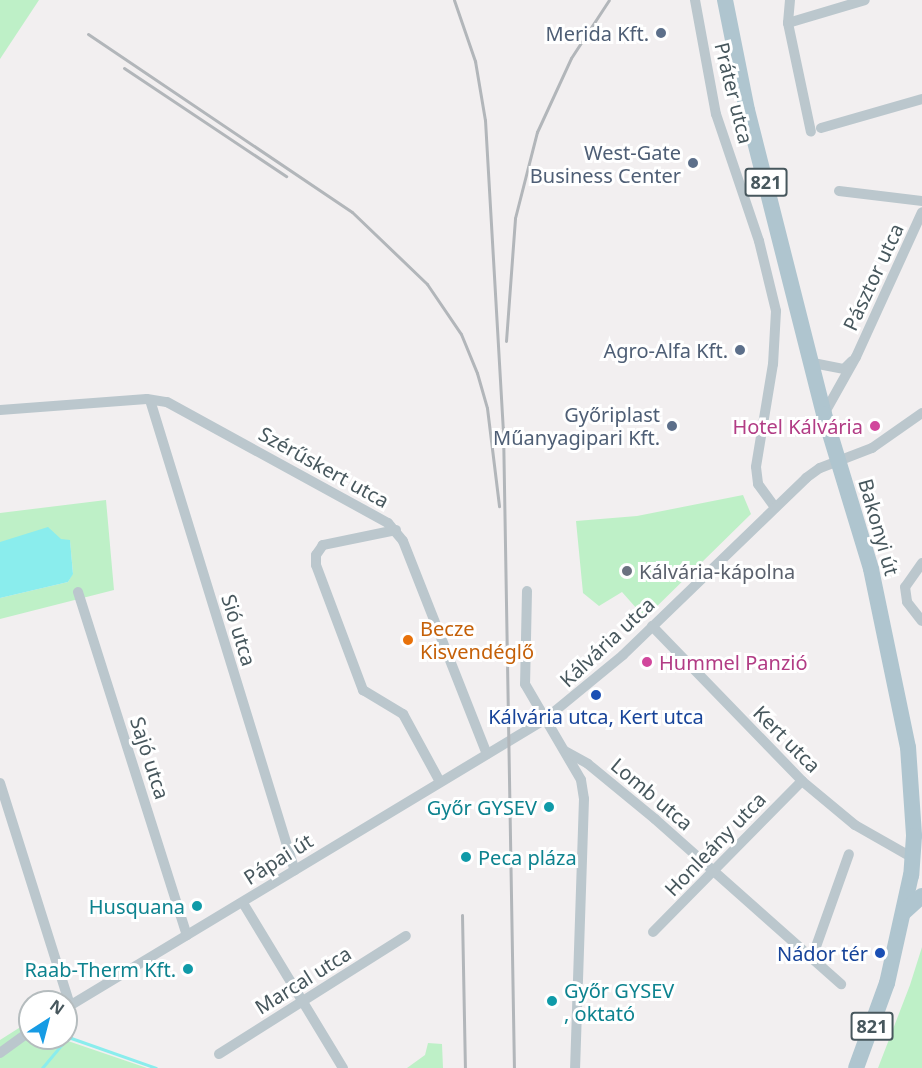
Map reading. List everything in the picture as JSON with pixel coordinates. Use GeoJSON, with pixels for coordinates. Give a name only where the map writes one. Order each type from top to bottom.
{"type":"FeatureCollection","features":[{"type":"Feature","properties":{"kind":"main road","name":"Bakonyi út"},"geometry":{"type":"LineString","coordinates":[[725,0],[747,110],[813,363],[824,414],[871,569],[902,709],[912,784],[913,858],[904,912],[887,983],[856,1068]]}},
{"type":"Feature","properties":{"kind":"main road"},"geometry":{"type":"LineString","coordinates":[[904,912],[922,896]]}},
{"type":"Feature","properties":{"kind":"street","name":"Práter utca"},"geometry":{"type":"LineString","coordinates":[[695,0],[716,114],[759,241],[776,311],[773,364],[756,467],[758,483],[773,505]]}},
{"type":"Feature","properties":{"kind":"street"},"geometry":{"type":"LineString","coordinates":[[790,0],[788,23],[816,130],[922,99]]}},
{"type":"Feature","properties":{"kind":"street"},"geometry":{"type":"LineString","coordinates":[[788,23],[865,0]]}},
{"type":"Feature","properties":{"kind":"street"},"geometry":{"type":"LineString","coordinates":[[839,191],[922,201]]}},
{"type":"Feature","properties":{"kind":"street","name":"Pásztor utca"},"geometry":{"type":"LineString","coordinates":[[824,414],[856,357],[922,212]]}},
{"type":"Feature","properties":{"kind":"street","name":"Pásztor utca"},"geometry":{"type":"LineString","coordinates":[[813,363],[844,369],[856,357]]}},
{"type":"Feature","properties":{"kind":"street","name":"Szérűskert utca"},"geometry":{"type":"LineString","coordinates":[[0,410],[150,400],[185,409],[396,530],[487,754]]}},
{"type":"Feature","properties":{"kind":"street","name":"Sió utca"},"geometry":{"type":"LineString","coordinates":[[150,400],[295,870]]}},
{"type":"Feature","properties":{"kind":"street","name":"Kálvária utca"},"geometry":{"type":"LineString","coordinates":[[510,742],[574,699],[652,626],[773,505],[806,478],[838,461],[872,448],[922,413]]}},
{"type":"Feature","properties":{"kind":"street"},"geometry":{"type":"LineString","coordinates":[[396,530],[323,545],[316,555],[316,565],[363,690],[403,714],[440,782]]}},
{"type":"Feature","properties":{"kind":"street"},"geometry":{"type":"LineString","coordinates":[[922,563],[911,574],[905,587],[906,602],[922,621]]}},
{"type":"Feature","properties":{"kind":"street"},"geometry":{"type":"LineString","coordinates":[[527,591],[525,684],[581,780],[584,799],[575,1068]]}},
{"type":"Feature","properties":{"kind":"street","name":"Sajó utca"},"geometry":{"type":"LineString","coordinates":[[78,592],[187,935]]}},
{"type":"Feature","properties":{"kind":"street","name":"Kert utca"},"geometry":{"type":"LineString","coordinates":[[652,626],[802,781],[855,825],[913,858]]}},
{"type":"Feature","properties":{"kind":"street","name":"Pápai út"},"geometry":{"type":"LineString","coordinates":[[78,1000],[510,742]]}},
{"type":"Feature","properties":{"kind":"street","name":"Lomb utca"},"geometry":{"type":"LineString","coordinates":[[562,750],[588,764],[715,870],[813,955],[841,984]]}},
{"type":"Feature","properties":{"kind":"street","name":"Honleány utca"},"geometry":{"type":"LineString","coordinates":[[653,932],[802,781]]}},
{"type":"Feature","properties":{"kind":"street"},"geometry":{"type":"LineString","coordinates":[[0,783],[63,990]]}},
{"type":"Feature","properties":{"kind":"street"},"geometry":{"type":"LineString","coordinates":[[813,955],[849,854]]}},
{"type":"Feature","properties":{"kind":"street"},"geometry":{"type":"LineString","coordinates":[[243,903],[343,1068]]}},
{"type":"Feature","properties":{"kind":"street","name":"Marcal utca"},"geometry":{"type":"LineString","coordinates":[[219,1054],[406,936]]}},
{"type":"Feature","properties":{"kind":"street"},"geometry":{"type":"LineString","coordinates":[[0,1053],[18,1040]]}},
{"type":"Feature","properties":{"kind":"green space"},"geometry":{"type":"Polygon","coordinates":[[[0,0],[39,0],[0,59],[0,0]]]}},
{"type":"Feature","properties":{"kind":"green space"},"geometry":{"type":"Polygon","coordinates":[[[743,495],[751,514],[645,618],[622,592],[599,606],[583,593],[576,521],[637,516],[743,495]]]}},
{"type":"Feature","properties":{"kind":"green space"},"geometry":{"type":"Polygon","coordinates":[[[106,500],[114,590],[0,619],[0,598],[68,582],[73,573],[70,541],[0,542],[0,513],[106,500]]]}},
{"type":"Feature","properties":{"kind":"green space"},"geometry":{"type":"Polygon","coordinates":[[[922,947],[922,1068],[878,1068],[910,985],[922,947]]]}},
{"type":"Feature","properties":{"kind":"green space"},"geometry":{"type":"Polygon","coordinates":[[[18,1029],[18,1050],[78,1050],[78,1044],[147,1068],[0,1068],[0,1040],[18,1029]]]}},
{"type":"Feature","properties":{"kind":"green space"},"geometry":{"type":"Polygon","coordinates":[[[428,1043],[442,1044],[443,1068],[407,1068],[425,1055],[428,1043]]]}},
{"type":"Feature","properties":{"kind":"water"},"geometry":{"type":"Polygon","coordinates":[[[48,527],[61,539],[70,540],[73,574],[68,582],[0,598],[0,542],[48,527]]]}},
{"type":"Feature","properties":{"kind":"waterway"},"geometry":{"type":"LineString","coordinates":[[42,1068],[66,1039],[71,1038],[156,1068]]}},
{"type":"Feature","properties":{"kind":"railway"},"geometry":{"type":"LineString","coordinates":[[454,0],[475,61],[485,120],[503,428],[514,1068]]}},
{"type":"Feature","properties":{"kind":"railway"},"geometry":{"type":"LineString","coordinates":[[506,341],[515,218],[537,132],[571,58],[609,0]]}},
{"type":"Feature","properties":{"kind":"railway"},"geometry":{"type":"LineString","coordinates":[[88,34],[352,212],[427,284],[461,334],[477,373],[487,408],[499,506]]}},
{"type":"Feature","properties":{"kind":"railway"},"geometry":{"type":"LineString","coordinates":[[124,68],[286,176]]}},
{"type":"Feature","properties":{"kind":"railway"},"geometry":{"type":"LineString","coordinates":[[462,915],[465,1068]]}},
{"type":"Feature","properties":{"kind":"place","name":"Merida Kft."},"geometry":{"type":"Point","coordinates":[661,33]}},
{"type":"Feature","properties":{"kind":"place","name":"West-Gate Business Center"},"geometry":{"type":"Point","coordinates":[693,163]}},
{"type":"Feature","properties":{"kind":"place","name":"Agro-Alfa Kft."},"geometry":{"type":"Point","coordinates":[740,350]}},
{"type":"Feature","properties":{"kind":"place","name":"Győriplast Műanyagipari Kft."},"geometry":{"type":"Point","coordinates":[672,426]}},
{"type":"Feature","properties":{"kind":"place","name":"Hotel Kálvária"},"geometry":{"type":"Point","coordinates":[875,426]}},
{"type":"Feature","properties":{"kind":"place","name":"Kálvária-kápolna"},"geometry":{"type":"Point","coordinates":[627,571]}},
{"type":"Feature","properties":{"kind":"place","name":"Becze Kisvendéglő"},"geometry":{"type":"Point","coordinates":[408,640]}},
{"type":"Feature","properties":{"kind":"place","name":"Hummel Panzió"},"geometry":{"type":"Point","coordinates":[647,662]}},
{"type":"Feature","properties":{"kind":"place","name":"Kálvária utca, Kert utca"},"geometry":{"type":"Point","coordinates":[596,695]}},
{"type":"Feature","properties":{"kind":"place","name":"Győr GYSEV"},"geometry":{"type":"Point","coordinates":[549,807]}},
{"type":"Feature","properties":{"kind":"place","name":"Peca pláza"},"geometry":{"type":"Point","coordinates":[466,857]}},
{"type":"Feature","properties":{"kind":"place","name":"Husquana"},"geometry":{"type":"Point","coordinates":[197,906]}},
{"type":"Feature","properties":{"kind":"place","name":"Nádor tér"},"geometry":{"type":"Point","coordinates":[880,953]}},
{"type":"Feature","properties":{"kind":"place","name":"Raab-Therm Kft."},"geometry":{"type":"Point","coordinates":[188,969]}},
{"type":"Feature","properties":{"kind":"place","name":"Győr GYSEV , oktató"},"geometry":{"type":"Point","coordinates":[552,1001]}}]}
